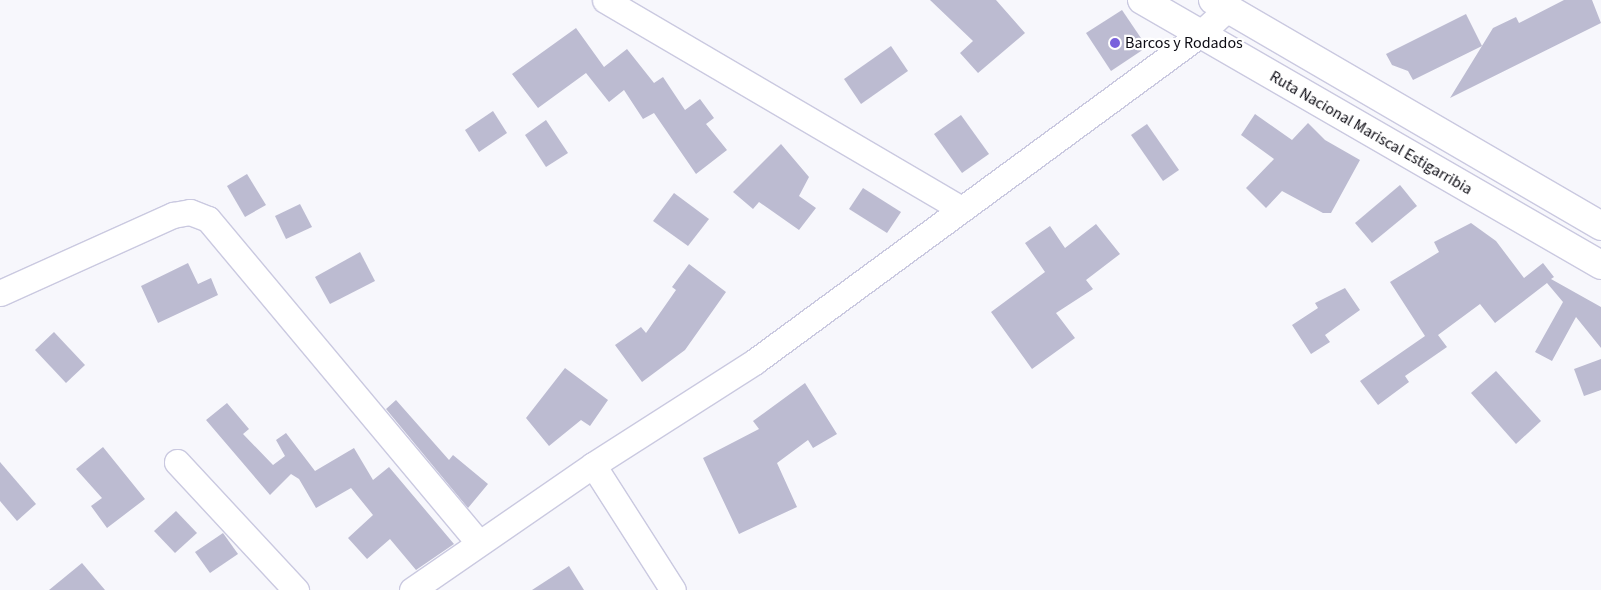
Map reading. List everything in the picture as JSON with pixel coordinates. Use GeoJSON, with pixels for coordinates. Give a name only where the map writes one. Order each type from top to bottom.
{"type":"FeatureCollection","features":[{"type":"Feature","properties":{"kind":"highway","name":"Ruta Nacional Mariscal Estigarribia"},"geometry":{"type":"LineString","coordinates":[[1142,0],[1601,265]]}},
{"type":"Feature","properties":{"kind":"highway"},"geometry":{"type":"LineString","coordinates":[[1220,4],[1601,226]]}},
{"type":"Feature","properties":{"kind":"street"},"geometry":{"type":"LineString","coordinates":[[605,0],[961,209]]}},
{"type":"Feature","properties":{"kind":"street"},"geometry":{"type":"LineString","coordinates":[[412,590],[592,465],[754,362],[1198,34],[1220,4]]}},
{"type":"Feature","properties":{"kind":"street"},"geometry":{"type":"LineString","coordinates":[[0,293],[173,214],[190,212],[208,219],[479,543]]}},
{"type":"Feature","properties":{"kind":"street"},"geometry":{"type":"LineString","coordinates":[[177,462],[296,590]]}},
{"type":"Feature","properties":{"kind":"street"},"geometry":{"type":"LineString","coordinates":[[592,465],[673,590]]}},
{"type":"Feature","properties":{"kind":"building"},"geometry":{"type":"Polygon","coordinates":[[[930,0],[996,0],[1025,33],[978,73],[960,53],[973,41],[930,0]]]}},
{"type":"Feature","properties":{"kind":"building"},"geometry":{"type":"Polygon","coordinates":[[[1564,0],[1592,0],[1601,23],[1450,98],[1493,28],[1516,17],[1519,23],[1564,0]]]}},
{"type":"Feature","properties":{"kind":"building"},"geometry":{"type":"Polygon","coordinates":[[[1122,10],[1147,47],[1111,71],[1086,33],[1122,10]]]}},
{"type":"Feature","properties":{"kind":"building"},"geometry":{"type":"Polygon","coordinates":[[[1466,14],[1482,46],[1413,80],[1408,71],[1392,65],[1386,54],[1466,14]]]}},
{"type":"Feature","properties":{"kind":"building"},"geometry":{"type":"Polygon","coordinates":[[[576,28],[604,67],[627,49],[654,83],[663,77],[685,110],[700,99],[714,118],[706,124],[727,150],[696,174],[654,113],[643,119],[624,90],[609,102],[586,73],[538,108],[512,74],[576,28]]]}},
{"type":"Feature","properties":{"kind":"building"},"geometry":{"type":"Polygon","coordinates":[[[891,46],[908,71],[861,104],[844,79],[891,46]]]}},
{"type":"Feature","properties":{"kind":"building"},"geometry":{"type":"Polygon","coordinates":[[[493,111],[507,133],[479,152],[465,130],[493,111]]]}},
{"type":"Feature","properties":{"kind":"building"},"geometry":{"type":"Polygon","coordinates":[[[1255,114],[1292,140],[1308,123],[1325,140],[1360,160],[1331,213],[1323,213],[1282,191],[1266,208],[1246,188],[1274,159],[1241,135],[1255,114]]]}},
{"type":"Feature","properties":{"kind":"building"},"geometry":{"type":"Polygon","coordinates":[[[961,115],[989,154],[962,173],[934,134],[961,115]]]}},
{"type":"Feature","properties":{"kind":"building"},"geometry":{"type":"Polygon","coordinates":[[[546,120],[568,153],[546,167],[525,135],[546,120]]]}},
{"type":"Feature","properties":{"kind":"building"},"geometry":{"type":"Polygon","coordinates":[[[1147,124],[1179,170],[1163,181],[1131,135],[1147,124]]]}},
{"type":"Feature","properties":{"kind":"building"},"geometry":{"type":"Polygon","coordinates":[[[781,144],[809,177],[799,196],[816,208],[799,230],[759,202],[753,209],[733,192],[781,144]]]}},
{"type":"Feature","properties":{"kind":"building"},"geometry":{"type":"Polygon","coordinates":[[[247,174],[266,205],[245,217],[227,186],[247,174]]]}},
{"type":"Feature","properties":{"kind":"building"},"geometry":{"type":"Polygon","coordinates":[[[1400,185],[1417,206],[1372,243],[1355,223],[1400,185]]]}},
{"type":"Feature","properties":{"kind":"building"},"geometry":{"type":"Polygon","coordinates":[[[863,188],[901,212],[887,233],[849,209],[863,188]]]}},
{"type":"Feature","properties":{"kind":"building"},"geometry":{"type":"Polygon","coordinates":[[[674,193],[709,219],[688,246],[653,221],[674,193]]]}},
{"type":"Feature","properties":{"kind":"building"},"geometry":{"type":"Polygon","coordinates":[[[300,204],[312,227],[286,239],[275,216],[300,204]]]}},
{"type":"Feature","properties":{"kind":"building"},"geometry":{"type":"Polygon","coordinates":[[[1471,223],[1496,241],[1524,278],[1543,263],[1554,277],[1551,279],[1601,307],[1601,348],[1576,317],[1552,361],[1535,352],[1563,302],[1547,283],[1495,323],[1480,304],[1438,335],[1447,347],[1405,376],[1409,382],[1378,405],[1360,381],[1425,336],[1390,282],[1439,252],[1434,242],[1471,223]]]}},
{"type":"Feature","properties":{"kind":"building"},"geometry":{"type":"Polygon","coordinates":[[[1096,224],[1120,254],[1086,280],[1093,289],[1056,313],[1075,338],[1032,369],[991,312],[1045,272],[1025,243],[1050,226],[1065,248],[1096,224]]]}},
{"type":"Feature","properties":{"kind":"building"},"geometry":{"type":"Polygon","coordinates":[[[360,252],[375,281],[330,304],[315,277],[360,252]]]}},
{"type":"Feature","properties":{"kind":"building"},"geometry":{"type":"Polygon","coordinates":[[[188,263],[198,284],[211,278],[218,295],[158,323],[141,286],[188,263]]]}},
{"type":"Feature","properties":{"kind":"building"},"geometry":{"type":"Polygon","coordinates":[[[689,264],[726,292],[685,350],[642,382],[615,345],[641,327],[646,333],[676,290],[672,287],[689,264]]]}},
{"type":"Feature","properties":{"kind":"building"},"geometry":{"type":"Polygon","coordinates":[[[1345,288],[1360,310],[1325,335],[1330,342],[1311,354],[1292,325],[1318,308],[1315,303],[1345,288]]]}},
{"type":"Feature","properties":{"kind":"building"},"geometry":{"type":"Polygon","coordinates":[[[54,332],[85,365],[66,383],[35,350],[54,332]]]}},
{"type":"Feature","properties":{"kind":"building"},"geometry":{"type":"Polygon","coordinates":[[[1601,359],[1601,390],[1584,396],[1574,369],[1601,359]]]}},
{"type":"Feature","properties":{"kind":"building"},"geometry":{"type":"Polygon","coordinates":[[[565,368],[608,400],[590,426],[581,420],[549,446],[526,418],[565,368]]]}},
{"type":"Feature","properties":{"kind":"building"},"geometry":{"type":"Polygon","coordinates":[[[1496,371],[1541,421],[1516,444],[1471,393],[1496,371]]]}},
{"type":"Feature","properties":{"kind":"building"},"geometry":{"type":"Polygon","coordinates":[[[805,383],[837,434],[813,448],[808,440],[777,463],[797,507],[739,534],[703,458],[759,429],[753,421],[805,383]]]}},
{"type":"Feature","properties":{"kind":"building"},"geometry":{"type":"Polygon","coordinates":[[[396,400],[449,460],[453,455],[488,484],[468,508],[386,409],[396,400]]]}},
{"type":"Feature","properties":{"kind":"building"},"geometry":{"type":"Polygon","coordinates":[[[227,403],[249,429],[243,434],[273,465],[285,456],[276,440],[286,433],[315,471],[354,448],[373,480],[389,467],[454,544],[416,570],[390,539],[367,559],[348,538],[373,515],[351,488],[316,508],[299,479],[291,474],[270,495],[206,420],[227,403]]]}},
{"type":"Feature","properties":{"kind":"building"},"geometry":{"type":"Polygon","coordinates":[[[103,447],[145,499],[107,528],[91,506],[102,498],[76,469],[103,447]]]}},
{"type":"Feature","properties":{"kind":"building"},"geometry":{"type":"Polygon","coordinates":[[[0,462],[36,504],[17,521],[0,501],[0,462]]]}},
{"type":"Feature","properties":{"kind":"building"},"geometry":{"type":"Polygon","coordinates":[[[176,511],[197,533],[175,553],[154,531],[176,511]]]}},
{"type":"Feature","properties":{"kind":"building"},"geometry":{"type":"Polygon","coordinates":[[[223,533],[238,554],[210,573],[195,552],[223,533]]]}},
{"type":"Feature","properties":{"kind":"building"},"geometry":{"type":"Polygon","coordinates":[[[82,563],[105,590],[49,590],[82,563]]]}},
{"type":"Feature","properties":{"kind":"building"},"geometry":{"type":"Polygon","coordinates":[[[569,566],[584,590],[532,590],[569,566]]]}},
{"type":"Feature","properties":{"kind":"place","name":"Barcos y Rodados"},"geometry":{"type":"Point","coordinates":[1115,43]}}]}
